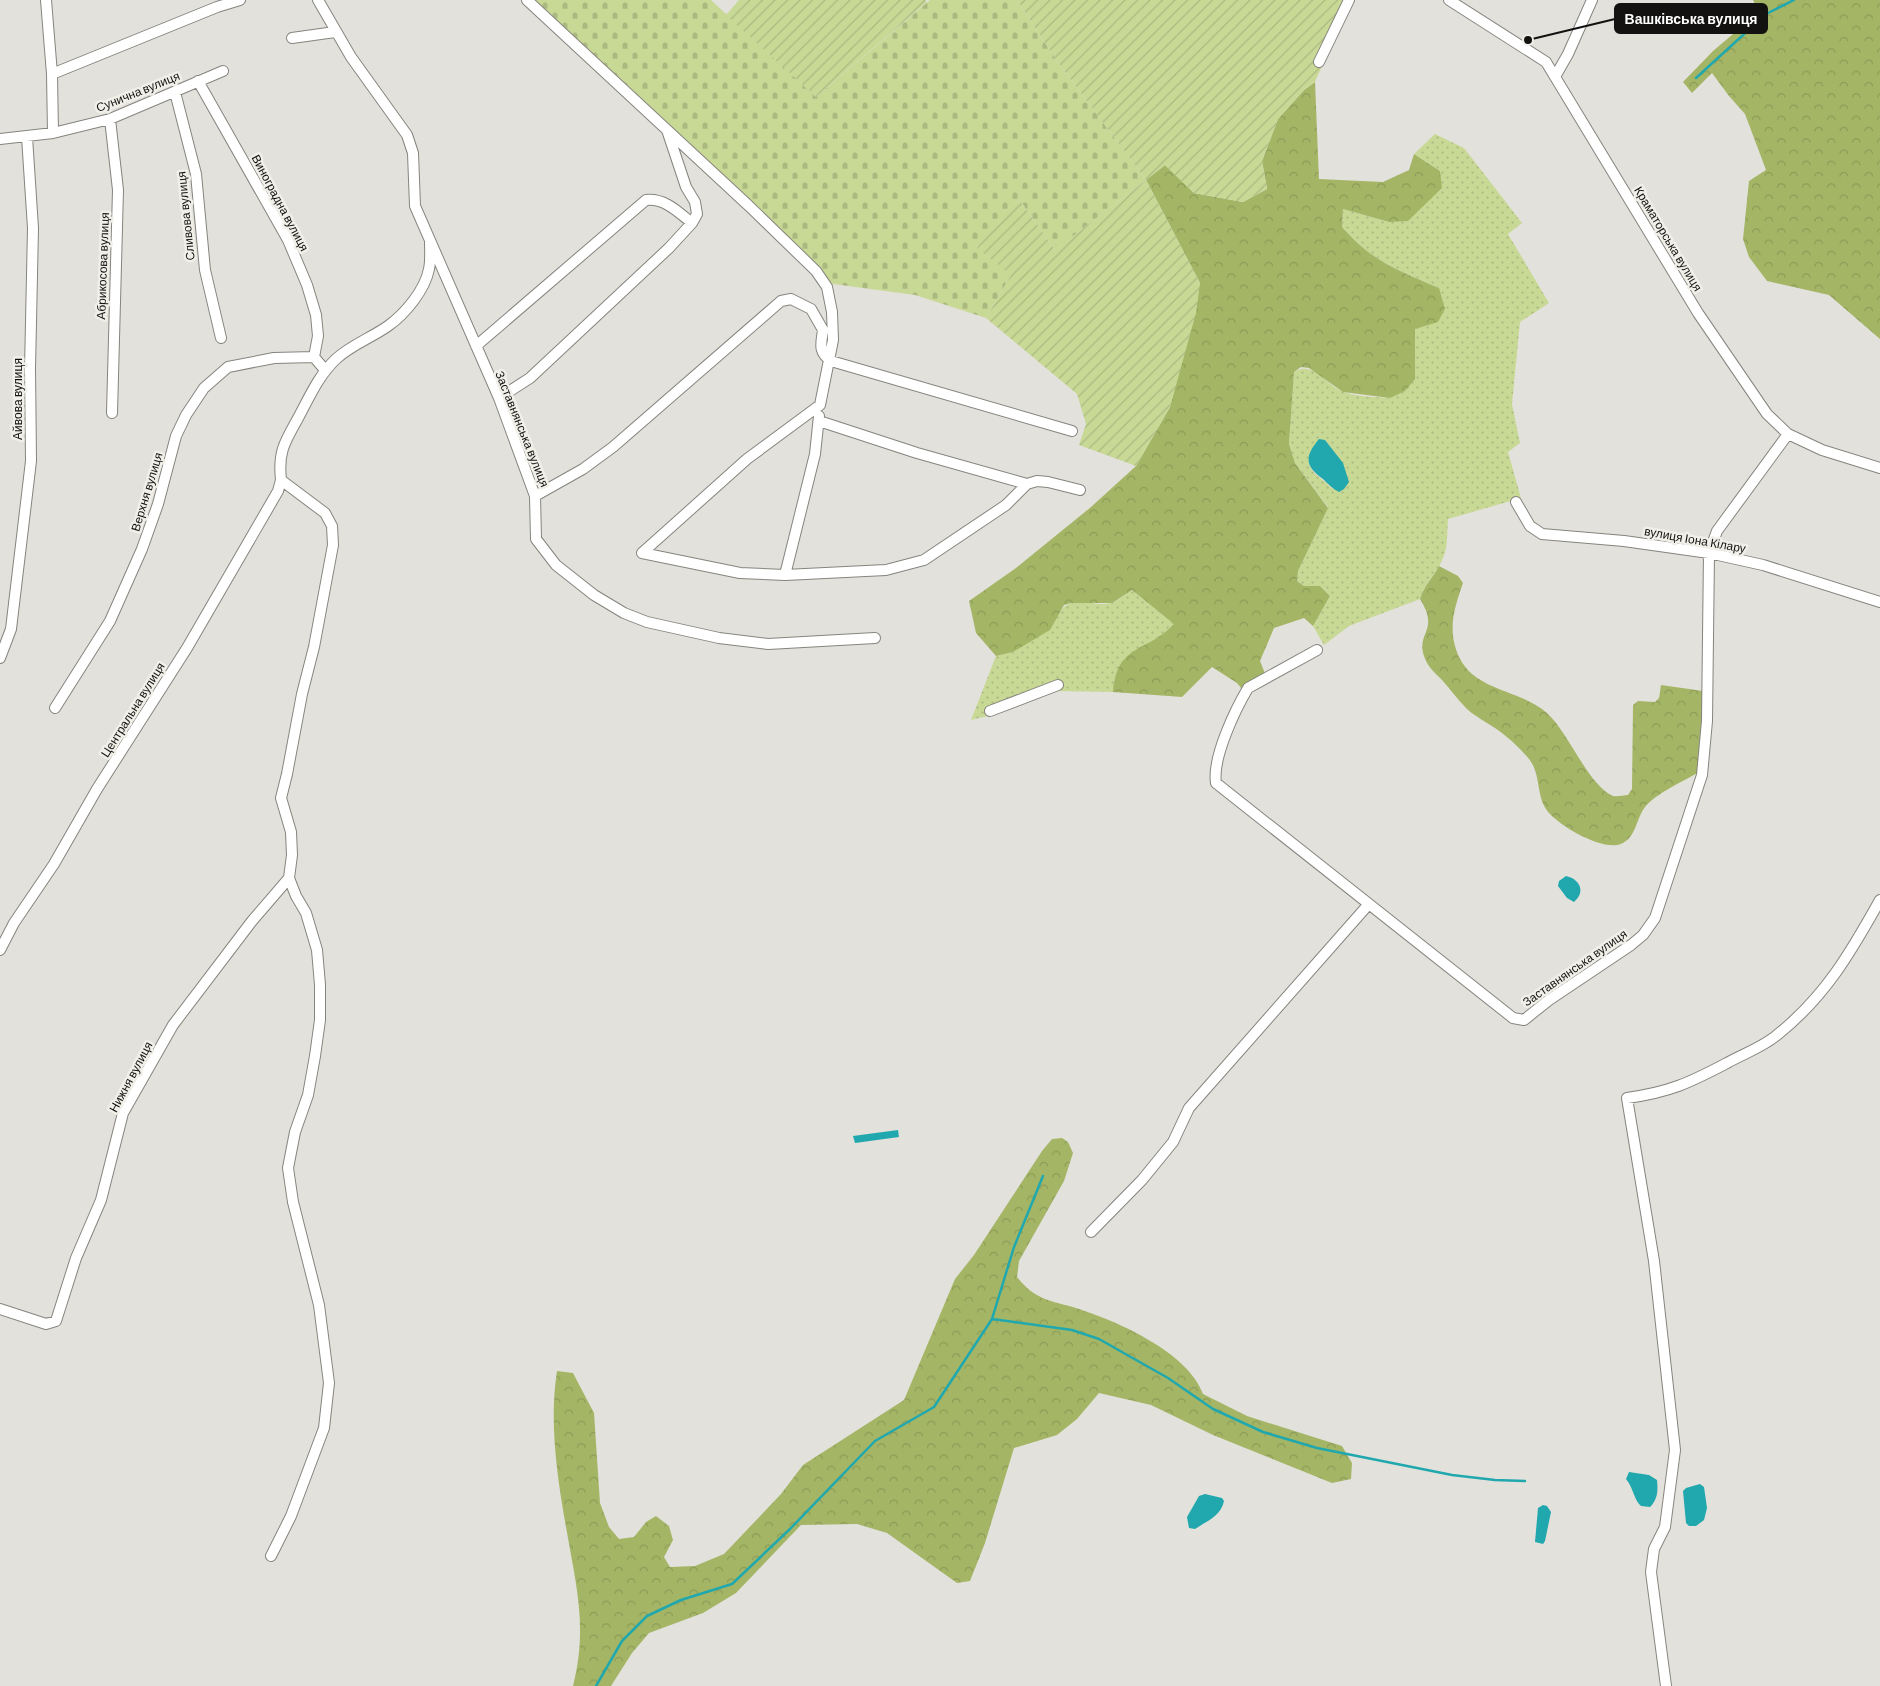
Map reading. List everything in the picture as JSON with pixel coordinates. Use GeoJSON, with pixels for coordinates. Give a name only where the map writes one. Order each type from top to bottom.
{"type":"FeatureCollection","features":[{"type":"Feature","properties":{"kind":"street"},"geometry":{"type":"LineString","coordinates":[[46,0],[52,74],[53,133]]}},
{"type":"Feature","properties":{"kind":"street"},"geometry":{"type":"LineString","coordinates":[[52,74],[217,7],[240,0]]}},
{"type":"Feature","properties":{"kind":"street","name":"Заставнянська вулиця"},"geometry":{"type":"LineString","coordinates":[[318,0],[335,32],[407,135],[413,153],[415,206],[499,398],[535,496],[536,538],[544,550],[572,579],[624,613],[647,622],[720,638],[768,644],[875,638]]}},
{"type":"Feature","properties":{"kind":"street"},"geometry":{"type":"LineString","coordinates":[[527,0],[749,206],[816,271],[827,287],[832,312],[833,340],[831,361],[820,405],[815,454],[784,575]]}},
{"type":"Feature","properties":{"kind":"street"},"geometry":{"type":"LineString","coordinates":[[1319,62],[1349,0]]}},
{"type":"Feature","properties":{"kind":"street","name":"Краматорська вулиця"},"geometry":{"type":"LineString","coordinates":[[1450,0],[1528,49],[1546,62],[1556,75],[1698,314],[1766,414],[1788,434],[1822,450],[1880,468]]}},
{"type":"Feature","properties":{"kind":"street"},"geometry":{"type":"LineString","coordinates":[[1556,75],[1568,54],[1592,0]]}},
{"type":"Feature","properties":{"kind":"street"},"geometry":{"type":"LineString","coordinates":[[292,38],[335,32]]}},
{"type":"Feature","properties":{"kind":"street","name":"Сунична вулиця"},"geometry":{"type":"LineString","coordinates":[[0,138],[27,137],[53,133],[110,119],[223,71]]}},
{"type":"Feature","properties":{"kind":"street","name":"Виноградна вулиця"},"geometry":{"type":"LineString","coordinates":[[198,81],[288,240],[316,315],[318,336],[314,357]]}},
{"type":"Feature","properties":{"kind":"street","name":"Сливова вулиця"},"geometry":{"type":"LineString","coordinates":[[176,92],[196,174],[205,270],[220,338]]}},
{"type":"Feature","properties":{"kind":"street","name":"Абрикосова вулиця"},"geometry":{"type":"LineString","coordinates":[[110,119],[118,190],[112,413]]}},
{"type":"Feature","properties":{"kind":"street"},"geometry":{"type":"LineString","coordinates":[[499,398],[530,378],[692,223],[697,214],[695,202],[686,187],[668,132]]}},
{"type":"Feature","properties":{"kind":"street","name":"Айвова вулиця"},"geometry":{"type":"LineString","coordinates":[[0,658],[11,629],[31,460],[30,369],[33,228],[27,137]]}},
{"type":"Feature","properties":{"kind":"street"},"geometry":{"type":"LineString","coordinates":[[476,346],[646,200],[657,199],[668,204],[692,223]]}},
{"type":"Feature","properties":{"kind":"street"},"geometry":{"type":"LineString","coordinates":[[271,1556],[291,1516],[324,1428],[329,1383],[320,1305],[289,1176],[289,1154],[310,1085],[320,1020],[317,950],[306,913],[296,896],[289,878],[292,832],[280,798],[287,774],[302,694],[314,647],[333,545],[332,526],[325,513],[281,480],[279,462],[283,443],[325,370],[353,347],[389,326],[413,301],[424,285],[430,268],[430,242]]}},
{"type":"Feature","properties":{"kind":"street"},"geometry":{"type":"LineString","coordinates":[[535,496],[583,469],[613,447],[781,301],[792,299],[811,309],[823,330],[820,347],[824,356],[831,361],[1072,431]]}},
{"type":"Feature","properties":{"kind":"street"},"geometry":{"type":"LineString","coordinates":[[314,357],[325,370]]}},
{"type":"Feature","properties":{"kind":"street","name":"Верхня вулиця"},"geometry":{"type":"LineString","coordinates":[[55,708],[110,621],[142,549],[158,504],[176,436],[186,415],[204,388],[228,367],[274,358],[314,357]]}},
{"type":"Feature","properties":{"kind":"street"},"geometry":{"type":"LineString","coordinates":[[820,405],[747,459],[642,553],[740,573],[784,575],[886,570],[924,560],[1006,505],[1027,484],[1036,481],[1048,482],[1080,490]]}},
{"type":"Feature","properties":{"kind":"street"},"geometry":{"type":"LineString","coordinates":[[819,421],[917,453],[1027,484]]}},
{"type":"Feature","properties":{"kind":"street","name":"Заставнянська вулиця"},"geometry":{"type":"LineString","coordinates":[[1317,650],[1248,688],[1219,756],[1214,773],[1216,783],[1368,905],[1517,1020],[1524,1020],[1549,1000],[1643,935],[1655,918],[1702,775],[1707,721],[1709,553],[1717,531],[1788,434]]}},
{"type":"Feature","properties":{"kind":"street","name":"Центральна вулиця"},"geometry":{"type":"LineString","coordinates":[[0,950],[14,923],[54,864],[98,789],[187,648],[274,499],[281,480]]}},
{"type":"Feature","properties":{"kind":"street","name":"вулиця Іона Кілару"},"geometry":{"type":"LineString","coordinates":[[1516,502],[1530,526],[1542,534],[1624,541],[1709,553],[1763,565],[1880,602]]}},
{"type":"Feature","properties":{"kind":"street"},"geometry":{"type":"LineString","coordinates":[[990,711],[1058,685]]}},
{"type":"Feature","properties":{"kind":"street","name":"Нижня вулиця"},"geometry":{"type":"LineString","coordinates":[[0,1310],[46,1324],[56,1321],[76,1258],[101,1200],[123,1112],[173,1025],[252,920],[289,878]]}},
{"type":"Feature","properties":{"kind":"street"},"geometry":{"type":"LineString","coordinates":[[1666,1686],[1651,1572],[1654,1548],[1665,1527],[1675,1450],[1654,1261],[1627,1098],[1656,1094],[1686,1085],[1776,1037],[1818,998],[1848,958],[1880,900]]}},
{"type":"Feature","properties":{"kind":"street"},"geometry":{"type":"LineString","coordinates":[[1091,1232],[1142,1180],[1173,1142],[1189,1108],[1368,905]]}},
{"type":"Feature","properties":{"kind":"green space"},"geometry":{"type":"Polygon","coordinates":[[[534,0],[711,0],[816,97],[930,0],[1017,0],[1057,61],[1146,180],[1055,250],[1019,199],[1003,213],[1011,275],[986,318],[915,295],[833,284],[534,0]]]}},
{"type":"Feature","properties":{"kind":"green space"},"geometry":{"type":"Polygon","coordinates":[[[739,0],[925,0],[927,2],[816,97],[726,15],[739,0]]]}},
{"type":"Feature","properties":{"kind":"green space"},"geometry":{"type":"Polygon","coordinates":[[[1017,0],[1351,0],[1315,82],[1304,90],[1278,119],[1262,161],[1267,189],[1243,202],[1194,193],[1165,165],[1146,180],[1057,61],[1017,0]]]}},
{"type":"Feature","properties":{"kind":"green space"},"geometry":{"type":"Polygon","coordinates":[[[1753,0],[1880,0],[1880,339],[1829,295],[1767,281],[1749,257],[1743,239],[1749,181],[1766,170],[1745,114],[1712,73],[1692,93],[1683,82],[1713,51],[1759,12],[1753,0]]]}},
{"type":"Feature","properties":{"kind":"green space"},"geometry":{"type":"Polygon","coordinates":[[[1315,82],[1319,179],[1383,182],[1409,170],[1414,154],[1440,171],[1442,188],[1408,221],[1389,222],[1343,209],[1342,227],[1364,249],[1386,264],[1439,288],[1445,309],[1438,322],[1415,329],[1415,379],[1405,391],[1390,398],[1343,392],[1309,368],[1301,367],[1294,372],[1289,444],[1295,463],[1328,508],[1298,571],[1297,581],[1304,586],[1320,586],[1330,596],[1313,626],[1304,618],[1274,628],[1260,661],[1268,681],[1246,694],[1237,683],[1212,667],[1182,697],[1113,692],[1120,665],[1127,657],[1135,650],[1164,633],[1174,624],[1132,590],[1112,603],[1071,603],[1064,605],[1050,630],[1013,652],[996,656],[976,633],[969,601],[1016,568],[1091,507],[1136,466],[1170,407],[1200,283],[1146,180],[1165,165],[1194,193],[1243,202],[1267,189],[1262,161],[1278,119],[1304,90],[1315,82]]]}},
{"type":"Feature","properties":{"kind":"green space"},"geometry":{"type":"Polygon","coordinates":[[[1435,134],[1464,148],[1522,223],[1508,234],[1549,303],[1520,322],[1512,404],[1520,443],[1508,452],[1521,498],[1448,519],[1445,554],[1424,588],[1420,599],[1349,626],[1324,645],[1313,626],[1330,596],[1320,586],[1304,586],[1297,581],[1298,571],[1328,507],[1295,463],[1289,444],[1294,372],[1301,369],[1314,371],[1344,392],[1367,397],[1390,398],[1415,379],[1415,329],[1439,288],[1386,264],[1364,249],[1342,227],[1343,209],[1389,222],[1440,171],[1414,154],[1435,134]],[[1315,445],[1309,460],[1310,466],[1316,475],[1333,489],[1315,445]]]}},
{"type":"Feature","properties":{"kind":"green space"},"geometry":{"type":"Polygon","coordinates":[[[1146,180],[1200,283],[1196,313],[1170,407],[1136,466],[1079,445],[1086,424],[1077,394],[986,318],[1011,275],[977,248],[1003,213],[1019,199],[1055,250],[1146,180]]]}},
{"type":"Feature","properties":{"kind":"green space"},"geometry":{"type":"Polygon","coordinates":[[[1439,566],[1458,576],[1463,583],[1453,620],[1453,638],[1459,657],[1467,668],[1487,684],[1524,699],[1547,713],[1563,733],[1595,781],[1613,796],[1628,795],[1632,789],[1633,705],[1638,701],[1655,702],[1659,698],[1661,685],[1703,691],[1699,772],[1650,802],[1642,811],[1633,832],[1626,841],[1613,845],[1593,841],[1563,825],[1550,814],[1542,801],[1536,772],[1529,759],[1506,736],[1467,709],[1429,666],[1425,660],[1422,648],[1428,618],[1420,599],[1439,566]]]}},
{"type":"Feature","properties":{"kind":"green space"},"geometry":{"type":"Polygon","coordinates":[[[1132,590],[1175,624],[1164,635],[1151,642],[1115,677],[1113,692],[1053,691],[996,714],[971,720],[996,656],[1013,652],[1065,606],[1071,603],[1111,603],[1132,590]]]}},
{"type":"Feature","properties":{"kind":"green space"},"geometry":{"type":"Polygon","coordinates":[[[1062,1138],[1068,1142],[1073,1153],[1064,1181],[1019,1261],[1017,1277],[1036,1295],[1111,1321],[1149,1340],[1183,1365],[1195,1379],[1203,1394],[1247,1416],[1342,1446],[1352,1463],[1351,1479],[1332,1483],[1213,1435],[1151,1405],[1099,1393],[1077,1419],[1057,1435],[1014,1448],[985,1543],[970,1581],[957,1583],[887,1533],[857,1524],[801,1525],[736,1593],[703,1613],[649,1633],[632,1653],[611,1686],[573,1686],[580,1644],[580,1625],[577,1587],[555,1449],[554,1409],[557,1371],[573,1373],[594,1413],[600,1503],[609,1527],[619,1539],[634,1537],[646,1522],[656,1516],[669,1526],[673,1540],[664,1557],[670,1567],[695,1566],[724,1554],[781,1494],[803,1465],[904,1400],[955,1279],[974,1255],[1042,1151],[1052,1139],[1062,1138]]]}},
{"type":"Feature","properties":{"kind":"water"},"geometry":{"type":"Polygon","coordinates":[[[1319,439],[1325,440],[1343,463],[1349,482],[1339,492],[1317,474],[1310,465],[1309,456],[1319,439]]]}},
{"type":"Feature","properties":{"kind":"water"},"geometry":{"type":"Polygon","coordinates":[[[1566,876],[1575,880],[1580,886],[1580,894],[1574,902],[1567,898],[1558,886],[1559,881],[1566,876]]]}},
{"type":"Feature","properties":{"kind":"water"},"geometry":{"type":"Polygon","coordinates":[[[898,1130],[899,1137],[855,1143],[853,1136],[898,1130]]]}},
{"type":"Feature","properties":{"kind":"water"},"geometry":{"type":"Polygon","coordinates":[[[1629,1472],[1649,1475],[1657,1480],[1657,1494],[1655,1501],[1650,1507],[1641,1506],[1637,1500],[1626,1479],[1629,1472]]]}},
{"type":"Feature","properties":{"kind":"water"},"geometry":{"type":"Polygon","coordinates":[[[1700,1484],[1704,1487],[1707,1508],[1704,1520],[1696,1526],[1689,1526],[1686,1523],[1683,1491],[1686,1488],[1700,1484]]]}},
{"type":"Feature","properties":{"kind":"water"},"geometry":{"type":"Polygon","coordinates":[[[1205,1494],[1222,1498],[1224,1501],[1220,1511],[1209,1521],[1195,1529],[1189,1528],[1187,1517],[1199,1496],[1205,1494]]]}},
{"type":"Feature","properties":{"kind":"water"},"geometry":{"type":"Polygon","coordinates":[[[1543,1505],[1547,1506],[1551,1512],[1543,1544],[1535,1542],[1538,1508],[1543,1505]]]}},
{"type":"Feature","properties":{"kind":"waterway"},"geometry":{"type":"LineString","coordinates":[[1696,78],[1766,14],[1794,0]]}},
{"type":"Feature","properties":{"kind":"waterway"},"geometry":{"type":"LineString","coordinates":[[596,1686],[622,1641],[647,1616],[681,1600],[732,1584],[790,1529],[875,1441],[934,1407],[992,1319],[1014,1247],[1043,1176]]}},
{"type":"Feature","properties":{"kind":"waterway"},"geometry":{"type":"LineString","coordinates":[[992,1319],[1072,1330],[1099,1339],[1168,1378],[1213,1409],[1263,1432],[1317,1448],[1452,1475],[1525,1481]]}},
{"type":"Feature","properties":{"kind":"place","name":"Вашківська вулиця"},"geometry":{"type":"Point","coordinates":[1528,40]}}]}
